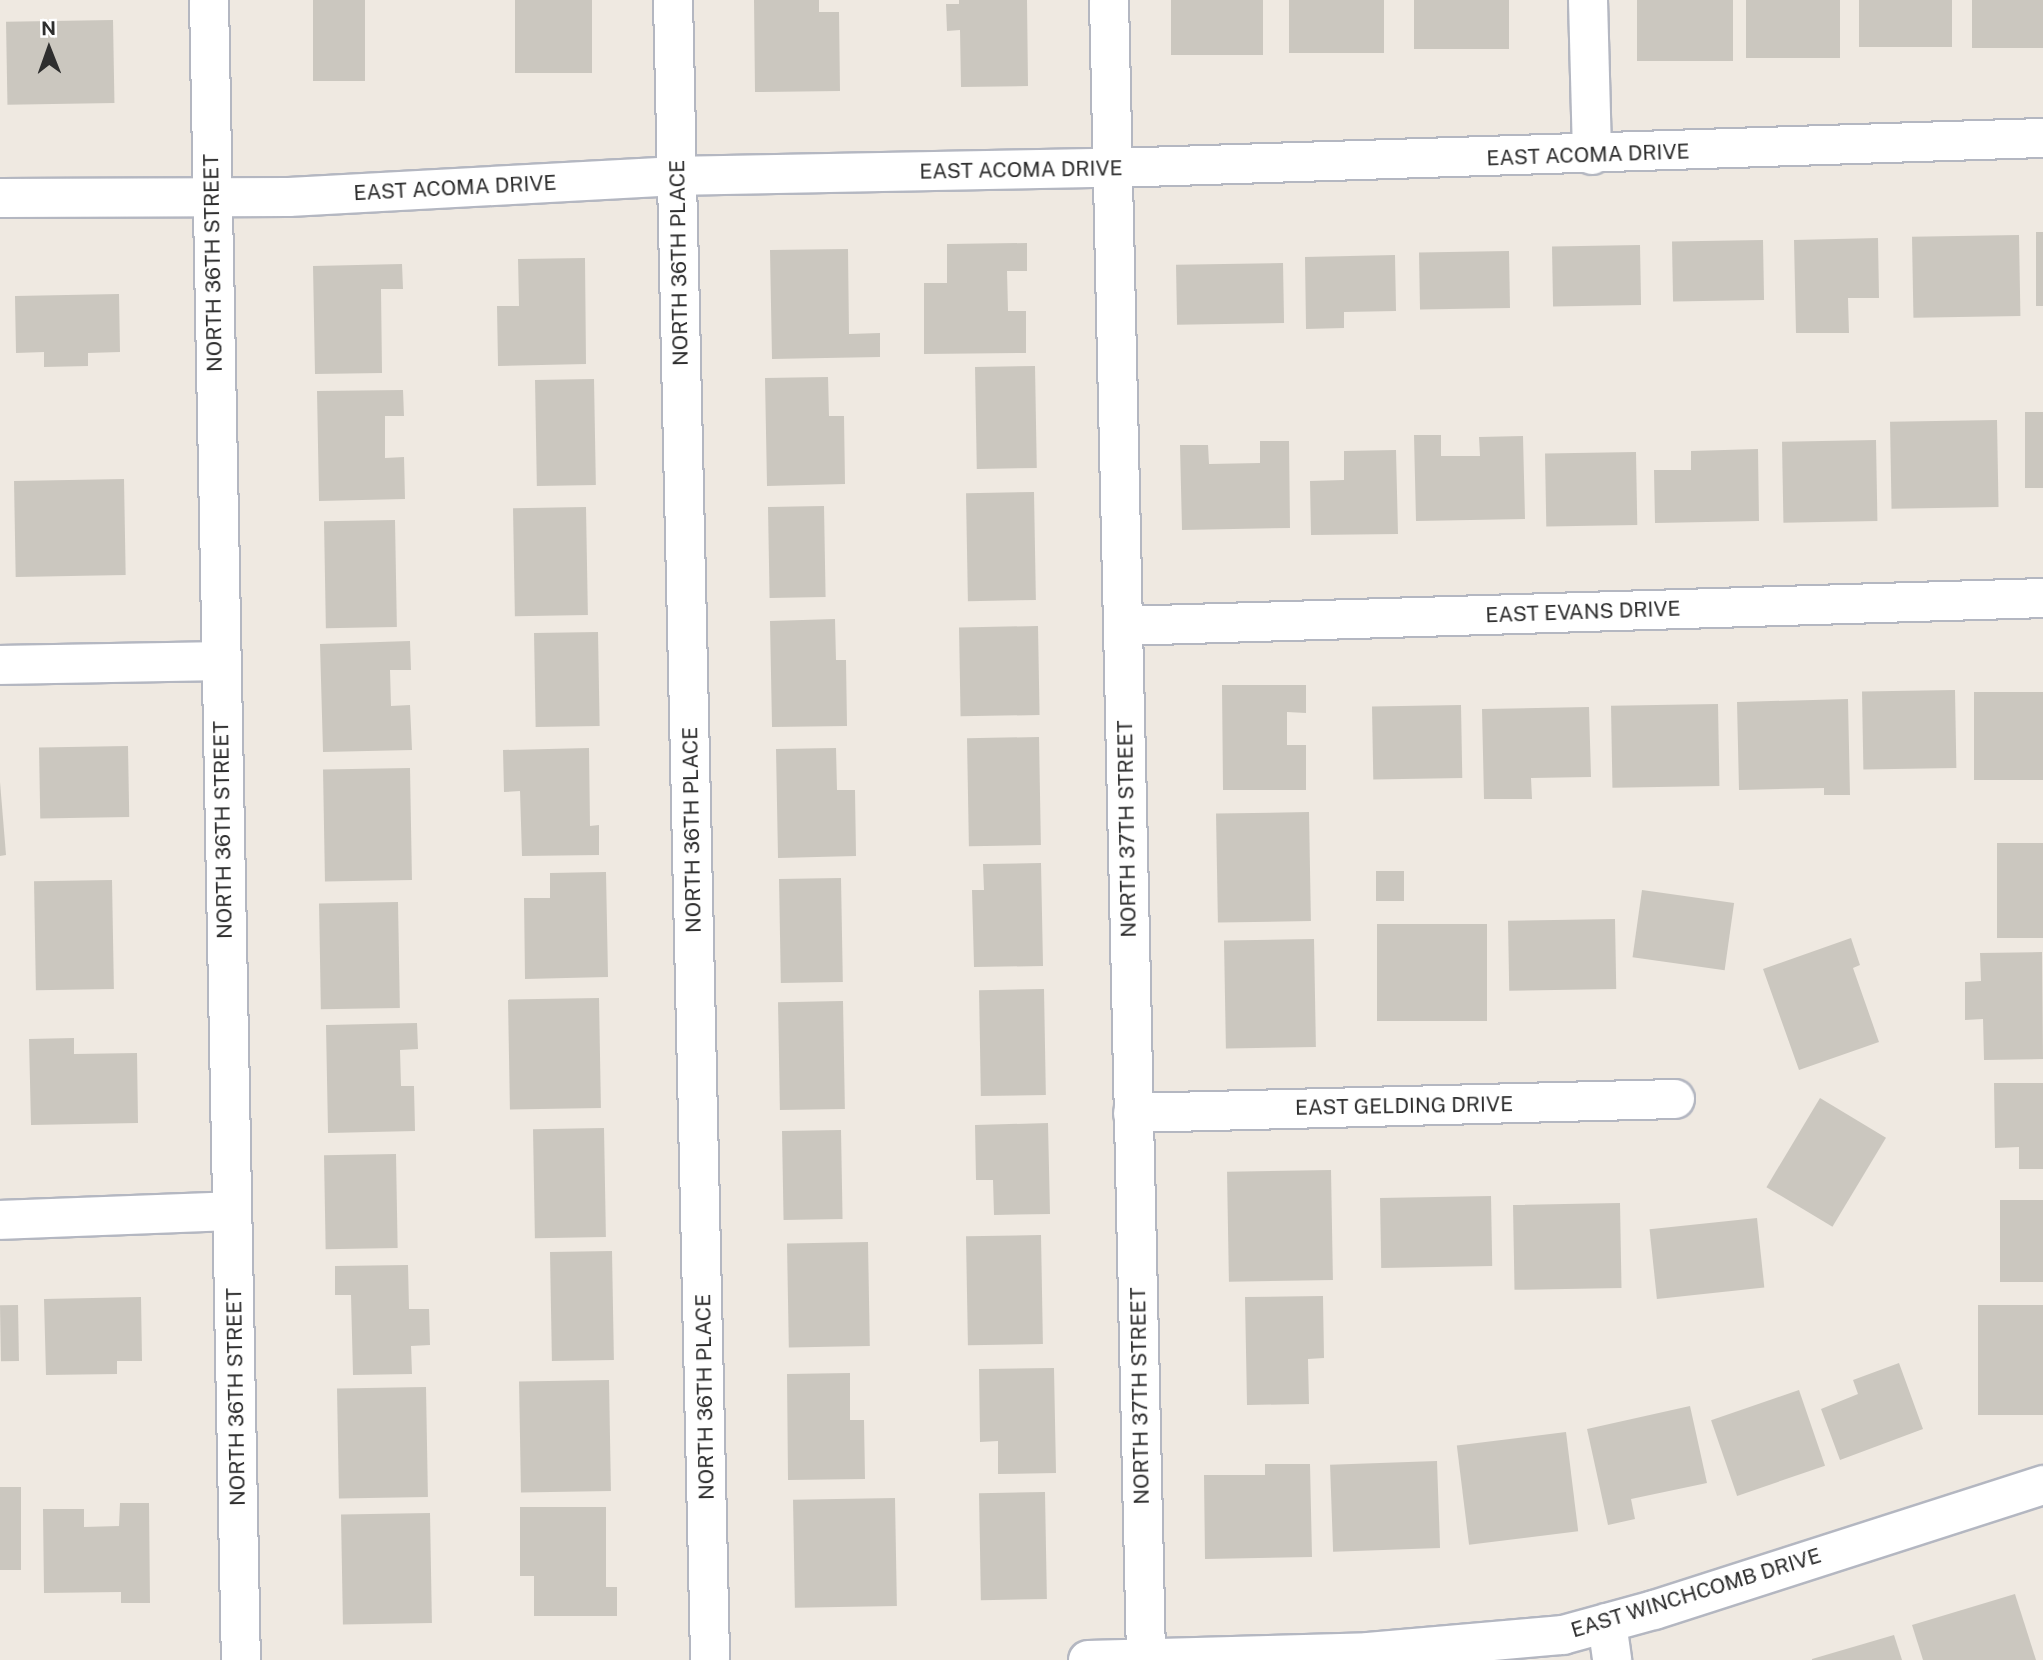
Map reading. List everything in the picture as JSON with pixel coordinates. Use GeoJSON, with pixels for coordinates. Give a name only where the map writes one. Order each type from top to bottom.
{"type":"FeatureCollection","features":[{"type":"Feature","properties":{"kind":"street","name":"NORTH 36TH STREET"},"geometry":{"type":"LineString","coordinates":[[209,0],[219,661],[241,1660]]}},
{"type":"Feature","properties":{"kind":"street","name":"NORTH 36TH PLACE"},"geometry":{"type":"LineString","coordinates":[[673,0],[710,1660]]}},
{"type":"Feature","properties":{"kind":"street","name":"NORTH 37TH STREET"},"geometry":{"type":"LineString","coordinates":[[1109,0],[1146,1658]]}},
{"type":"Feature","properties":{"kind":"street"},"geometry":{"type":"LineString","coordinates":[[1588,0],[1592,155]]}},
{"type":"Feature","properties":{"kind":"street","name":"EAST ACOMA DRIVE"},"geometry":{"type":"LineString","coordinates":[[0,198],[212,199],[677,176],[1113,169],[2043,138]]}},
{"type":"Feature","properties":{"kind":"street","name":"EAST EVANS DRIVE"},"geometry":{"type":"LineString","coordinates":[[1123,626],[2043,598]]}},
{"type":"Feature","properties":{"kind":"street"},"geometry":{"type":"LineString","coordinates":[[0,665],[219,661]]}},
{"type":"Feature","properties":{"kind":"street","name":"EAST GELDING DRIVE"},"geometry":{"type":"LineString","coordinates":[[1133,1114],[1675,1099]]}},
{"type":"Feature","properties":{"kind":"street"},"geometry":{"type":"LineString","coordinates":[[0,1220],[232,1211]]}},
{"type":"Feature","properties":{"kind":"street","name":"EAST WINCHCOMB DRIVE"},"geometry":{"type":"LineString","coordinates":[[1088,1660],[1368,1653],[1563,1635],[2043,1485]]}},
{"type":"Feature","properties":{"kind":"street"},"geometry":{"type":"LineString","coordinates":[[1606,1623],[1612,1660]]}},
{"type":"Feature","properties":{"kind":"building"},"geometry":{"type":"Polygon","coordinates":[[[313,0],[365,0],[365,81],[313,81],[313,0]]]}},
{"type":"Feature","properties":{"kind":"building"},"geometry":{"type":"Polygon","coordinates":[[[515,0],[592,0],[592,73],[515,73],[515,0]]]}},
{"type":"Feature","properties":{"kind":"building"},"geometry":{"type":"Polygon","coordinates":[[[754,0],[819,0],[819,12],[839,12],[840,91],[755,92],[754,0]]]}},
{"type":"Feature","properties":{"kind":"building"},"geometry":{"type":"Polygon","coordinates":[[[959,0],[1027,0],[1028,86],[961,87],[960,30],[947,31],[946,4],[959,4],[959,0]]]}},
{"type":"Feature","properties":{"kind":"building"},"geometry":{"type":"Polygon","coordinates":[[[1171,0],[1263,0],[1263,55],[1171,55],[1171,0]]]}},
{"type":"Feature","properties":{"kind":"building"},"geometry":{"type":"Polygon","coordinates":[[[1289,0],[1384,0],[1384,53],[1289,53],[1289,0]]]}},
{"type":"Feature","properties":{"kind":"building"},"geometry":{"type":"Polygon","coordinates":[[[1414,0],[1509,0],[1509,49],[1414,49],[1414,0]]]}},
{"type":"Feature","properties":{"kind":"building"},"geometry":{"type":"Polygon","coordinates":[[[1637,0],[1733,0],[1733,61],[1637,61],[1637,0]]]}},
{"type":"Feature","properties":{"kind":"building"},"geometry":{"type":"Polygon","coordinates":[[[1746,0],[1840,0],[1840,58],[1746,58],[1746,0]]]}},
{"type":"Feature","properties":{"kind":"building"},"geometry":{"type":"Polygon","coordinates":[[[1859,0],[1952,0],[1952,47],[1859,47],[1859,0]]]}},
{"type":"Feature","properties":{"kind":"building"},"geometry":{"type":"Polygon","coordinates":[[[1972,0],[2043,0],[2043,48],[1972,48],[1972,0]]]}},
{"type":"Feature","properties":{"kind":"building"},"geometry":{"type":"Polygon","coordinates":[[[113,20],[114,103],[7,105],[6,22],[113,20]]]}},
{"type":"Feature","properties":{"kind":"building"},"geometry":{"type":"Polygon","coordinates":[[[2036,232],[2043,232],[2043,306],[2036,306],[2036,232]]]}},
{"type":"Feature","properties":{"kind":"building"},"geometry":{"type":"Polygon","coordinates":[[[2019,235],[2020,316],[1913,318],[1912,237],[2019,235]]]}},
{"type":"Feature","properties":{"kind":"building"},"geometry":{"type":"Polygon","coordinates":[[[1878,238],[1879,298],[1848,298],[1849,333],[1796,333],[1794,240],[1878,238]]]}},
{"type":"Feature","properties":{"kind":"building"},"geometry":{"type":"Polygon","coordinates":[[[1763,240],[1764,300],[1673,302],[1672,242],[1763,240]]]}},
{"type":"Feature","properties":{"kind":"building"},"geometry":{"type":"Polygon","coordinates":[[[1027,243],[1027,271],[1007,271],[1008,311],[1026,311],[1026,353],[924,354],[924,283],[947,283],[947,244],[1027,243]]]}},
{"type":"Feature","properties":{"kind":"building"},"geometry":{"type":"Polygon","coordinates":[[[1640,245],[1641,305],[1553,307],[1552,247],[1640,245]]]}},
{"type":"Feature","properties":{"kind":"building"},"geometry":{"type":"Polygon","coordinates":[[[848,249],[849,334],[880,333],[880,357],[772,359],[770,250],[848,249]]]}},
{"type":"Feature","properties":{"kind":"building"},"geometry":{"type":"Polygon","coordinates":[[[1509,251],[1510,308],[1420,310],[1419,253],[1509,251]]]}},
{"type":"Feature","properties":{"kind":"building"},"geometry":{"type":"Polygon","coordinates":[[[1395,255],[1396,311],[1344,312],[1344,328],[1306,329],[1305,257],[1395,255]]]}},
{"type":"Feature","properties":{"kind":"building"},"geometry":{"type":"Polygon","coordinates":[[[585,258],[586,364],[498,366],[497,306],[519,306],[518,259],[585,258]]]}},
{"type":"Feature","properties":{"kind":"building"},"geometry":{"type":"Polygon","coordinates":[[[1283,263],[1284,323],[1177,325],[1176,265],[1283,263]]]}},
{"type":"Feature","properties":{"kind":"building"},"geometry":{"type":"Polygon","coordinates":[[[402,264],[403,289],[381,289],[382,373],[315,374],[313,266],[402,264]]]}},
{"type":"Feature","properties":{"kind":"building"},"geometry":{"type":"Polygon","coordinates":[[[119,294],[120,352],[88,353],[88,366],[44,367],[44,352],[16,353],[15,296],[119,294]]]}},
{"type":"Feature","properties":{"kind":"building"},"geometry":{"type":"Polygon","coordinates":[[[1035,366],[1037,468],[977,469],[975,367],[1035,366]]]}},
{"type":"Feature","properties":{"kind":"building"},"geometry":{"type":"Polygon","coordinates":[[[828,377],[829,416],[844,416],[845,484],[767,486],[765,378],[828,377]]]}},
{"type":"Feature","properties":{"kind":"building"},"geometry":{"type":"Polygon","coordinates":[[[594,379],[596,485],[537,486],[535,380],[594,379]]]}},
{"type":"Feature","properties":{"kind":"building"},"geometry":{"type":"Polygon","coordinates":[[[403,390],[404,416],[385,416],[385,458],[404,457],[405,499],[319,501],[317,391],[403,390]]]}},
{"type":"Feature","properties":{"kind":"building"},"geometry":{"type":"Polygon","coordinates":[[[2025,412],[2043,412],[2043,488],[2025,488],[2025,412]]]}},
{"type":"Feature","properties":{"kind":"building"},"geometry":{"type":"Polygon","coordinates":[[[1997,420],[1999,507],[1892,509],[1890,422],[1997,420]]]}},
{"type":"Feature","properties":{"kind":"building"},"geometry":{"type":"Polygon","coordinates":[[[1414,435],[1441,435],[1441,456],[1480,456],[1479,437],[1523,436],[1525,519],[1416,521],[1414,435]]]}},
{"type":"Feature","properties":{"kind":"building"},"geometry":{"type":"Polygon","coordinates":[[[1876,440],[1877,521],[1783,523],[1782,442],[1876,440]]]}},
{"type":"Feature","properties":{"kind":"building"},"geometry":{"type":"Polygon","coordinates":[[[1260,441],[1289,441],[1290,528],[1182,530],[1180,445],[1208,445],[1209,464],[1260,463],[1260,441]]]}},
{"type":"Feature","properties":{"kind":"building"},"geometry":{"type":"Polygon","coordinates":[[[1758,449],[1759,521],[1655,523],[1654,470],[1691,470],[1691,451],[1758,449]]]}},
{"type":"Feature","properties":{"kind":"building"},"geometry":{"type":"Polygon","coordinates":[[[1396,450],[1398,534],[1311,535],[1310,481],[1344,480],[1344,451],[1396,450]]]}},
{"type":"Feature","properties":{"kind":"building"},"geometry":{"type":"Polygon","coordinates":[[[1636,452],[1637,525],[1546,527],[1545,454],[1636,452]]]}},
{"type":"Feature","properties":{"kind":"building"},"geometry":{"type":"Polygon","coordinates":[[[124,479],[126,575],[16,577],[14,481],[124,479]]]}},
{"type":"Feature","properties":{"kind":"building"},"geometry":{"type":"Polygon","coordinates":[[[1034,492],[1036,600],[968,601],[966,493],[1034,492]]]}},
{"type":"Feature","properties":{"kind":"building"},"geometry":{"type":"Polygon","coordinates":[[[824,506],[826,597],[770,598],[768,507],[824,506]]]}},
{"type":"Feature","properties":{"kind":"building"},"geometry":{"type":"Polygon","coordinates":[[[586,507],[588,615],[515,616],[513,508],[586,507]]]}},
{"type":"Feature","properties":{"kind":"building"},"geometry":{"type":"Polygon","coordinates":[[[395,520],[397,627],[326,628],[324,521],[395,520]]]}},
{"type":"Feature","properties":{"kind":"building"},"geometry":{"type":"Polygon","coordinates":[[[835,619],[836,660],[846,660],[847,726],[772,727],[770,621],[835,619]]]}},
{"type":"Feature","properties":{"kind":"building"},"geometry":{"type":"Polygon","coordinates":[[[1038,626],[1040,715],[961,716],[959,627],[1038,626]]]}},
{"type":"Feature","properties":{"kind":"building"},"geometry":{"type":"Polygon","coordinates":[[[598,632],[600,726],[536,727],[534,633],[598,632]]]}},
{"type":"Feature","properties":{"kind":"building"},"geometry":{"type":"Polygon","coordinates":[[[410,641],[411,670],[390,670],[391,706],[410,705],[412,750],[323,752],[320,644],[410,641]]]}},
{"type":"Feature","properties":{"kind":"building"},"geometry":{"type":"Polygon","coordinates":[[[1222,685],[1306,685],[1306,713],[1287,712],[1287,745],[1306,745],[1306,790],[1223,790],[1222,685]]]}},
{"type":"Feature","properties":{"kind":"building"},"geometry":{"type":"Polygon","coordinates":[[[1955,690],[1956,768],[1863,770],[1862,692],[1955,690]]]}},
{"type":"Feature","properties":{"kind":"building"},"geometry":{"type":"Polygon","coordinates":[[[1974,692],[2043,692],[2043,780],[1974,780],[1974,692]]]}},
{"type":"Feature","properties":{"kind":"building"},"geometry":{"type":"Polygon","coordinates":[[[1848,699],[1850,795],[1824,795],[1824,788],[1739,790],[1737,702],[1848,699]]]}},
{"type":"Feature","properties":{"kind":"building"},"geometry":{"type":"Polygon","coordinates":[[[1718,704],[1719,786],[1612,788],[1611,706],[1718,704]]]}},
{"type":"Feature","properties":{"kind":"building"},"geometry":{"type":"Polygon","coordinates":[[[1461,705],[1462,778],[1373,780],[1372,707],[1461,705]]]}},
{"type":"Feature","properties":{"kind":"building"},"geometry":{"type":"Polygon","coordinates":[[[1589,707],[1591,777],[1531,778],[1532,799],[1484,799],[1482,709],[1589,707]]]}},
{"type":"Feature","properties":{"kind":"building"},"geometry":{"type":"Polygon","coordinates":[[[1039,737],[1041,845],[969,846],[967,738],[1039,737]]]}},
{"type":"Feature","properties":{"kind":"building"},"geometry":{"type":"Polygon","coordinates":[[[128,746],[129,817],[40,819],[39,748],[128,746]]]}},
{"type":"Feature","properties":{"kind":"building"},"geometry":{"type":"Polygon","coordinates":[[[589,748],[590,826],[599,825],[599,855],[522,856],[520,791],[504,792],[503,750],[589,748]]]}},
{"type":"Feature","properties":{"kind":"building"},"geometry":{"type":"Polygon","coordinates":[[[836,748],[837,790],[855,790],[856,856],[778,858],[776,749],[836,748]]]}},
{"type":"Feature","properties":{"kind":"building"},"geometry":{"type":"Polygon","coordinates":[[[410,768],[412,880],[325,882],[323,770],[410,768]]]}},
{"type":"Feature","properties":{"kind":"building"},"geometry":{"type":"Polygon","coordinates":[[[0,782],[6,855],[0,856],[0,782]]]}},
{"type":"Feature","properties":{"kind":"building"},"geometry":{"type":"Polygon","coordinates":[[[1309,812],[1311,921],[1218,923],[1216,814],[1309,812]]]}},
{"type":"Feature","properties":{"kind":"building"},"geometry":{"type":"Polygon","coordinates":[[[1997,843],[2043,843],[2043,938],[1997,938],[1997,843]]]}},
{"type":"Feature","properties":{"kind":"building"},"geometry":{"type":"Polygon","coordinates":[[[1041,863],[1043,966],[974,967],[972,890],[984,890],[983,864],[1041,863]]]}},
{"type":"Feature","properties":{"kind":"building"},"geometry":{"type":"Polygon","coordinates":[[[1376,871],[1404,871],[1404,901],[1376,901],[1376,871]]]}},
{"type":"Feature","properties":{"kind":"building"},"geometry":{"type":"Polygon","coordinates":[[[606,872],[608,977],[525,979],[524,898],[550,898],[550,873],[606,872]]]}},
{"type":"Feature","properties":{"kind":"building"},"geometry":{"type":"Polygon","coordinates":[[[841,878],[843,982],[781,983],[779,879],[841,878]]]}},
{"type":"Feature","properties":{"kind":"building"},"geometry":{"type":"Polygon","coordinates":[[[112,880],[114,989],[36,990],[34,881],[112,880]]]}},
{"type":"Feature","properties":{"kind":"building"},"geometry":{"type":"Polygon","coordinates":[[[1642,890],[1734,903],[1725,970],[1633,957],[1642,890]]]}},
{"type":"Feature","properties":{"kind":"building"},"geometry":{"type":"Polygon","coordinates":[[[398,902],[400,1008],[321,1009],[319,903],[398,902]]]}},
{"type":"Feature","properties":{"kind":"building"},"geometry":{"type":"Polygon","coordinates":[[[1615,919],[1616,989],[1509,991],[1508,921],[1615,919]]]}},
{"type":"Feature","properties":{"kind":"building"},"geometry":{"type":"Polygon","coordinates":[[[1377,924],[1487,924],[1487,1021],[1377,1021],[1377,924]]]}},
{"type":"Feature","properties":{"kind":"building"},"geometry":{"type":"Polygon","coordinates":[[[1851,938],[1860,965],[1853,968],[1879,1042],[1799,1070],[1763,969],[1851,938]]]}},
{"type":"Feature","properties":{"kind":"building"},"geometry":{"type":"Polygon","coordinates":[[[1314,939],[1316,1047],[1226,1049],[1224,941],[1314,939]]]}},
{"type":"Feature","properties":{"kind":"building"},"geometry":{"type":"Polygon","coordinates":[[[2042,952],[2043,1059],[1984,1060],[1983,1019],[1965,1020],[1965,982],[1981,981],[1980,953],[2042,952]]]}},
{"type":"Feature","properties":{"kind":"building"},"geometry":{"type":"Polygon","coordinates":[[[1044,989],[1046,1095],[981,1096],[979,990],[1044,989]]]}},
{"type":"Feature","properties":{"kind":"building"},"geometry":{"type":"Polygon","coordinates":[[[599,998],[601,1108],[510,1110],[508,1000],[599,998]]]}},
{"type":"Feature","properties":{"kind":"building"},"geometry":{"type":"Polygon","coordinates":[[[843,1001],[845,1109],[780,1110],[778,1002],[843,1001]]]}},
{"type":"Feature","properties":{"kind":"building"},"geometry":{"type":"Polygon","coordinates":[[[417,1023],[418,1049],[400,1050],[401,1086],[414,1086],[415,1131],[328,1133],[326,1025],[417,1023]]]}},
{"type":"Feature","properties":{"kind":"building"},"geometry":{"type":"Polygon","coordinates":[[[74,1038],[74,1054],[137,1053],[138,1123],[31,1125],[29,1039],[74,1038]]]}},
{"type":"Feature","properties":{"kind":"building"},"geometry":{"type":"Polygon","coordinates":[[[1994,1083],[2043,1083],[2043,1169],[2019,1169],[2019,1147],[1995,1148],[1994,1083]]]}},
{"type":"Feature","properties":{"kind":"building"},"geometry":{"type":"Polygon","coordinates":[[[1820,1098],[1886,1138],[1832,1227],[1766,1187],[1820,1098]]]}},
{"type":"Feature","properties":{"kind":"building"},"geometry":{"type":"Polygon","coordinates":[[[1048,1123],[1050,1214],[994,1215],[993,1180],[976,1180],[975,1125],[1048,1123]]]}},
{"type":"Feature","properties":{"kind":"building"},"geometry":{"type":"Polygon","coordinates":[[[604,1128],[606,1237],[535,1238],[533,1129],[604,1128]]]}},
{"type":"Feature","properties":{"kind":"building"},"geometry":{"type":"Polygon","coordinates":[[[841,1130],[843,1219],[784,1220],[782,1131],[841,1130]]]}},
{"type":"Feature","properties":{"kind":"building"},"geometry":{"type":"Polygon","coordinates":[[[396,1154],[398,1248],[326,1249],[324,1155],[396,1154]]]}},
{"type":"Feature","properties":{"kind":"building"},"geometry":{"type":"Polygon","coordinates":[[[1331,1170],[1333,1280],[1229,1282],[1227,1172],[1331,1170]]]}},
{"type":"Feature","properties":{"kind":"building"},"geometry":{"type":"Polygon","coordinates":[[[1491,1196],[1492,1266],[1381,1268],[1380,1198],[1491,1196]]]}},
{"type":"Feature","properties":{"kind":"building"},"geometry":{"type":"Polygon","coordinates":[[[2000,1200],[2043,1200],[2043,1282],[2000,1282],[2000,1200]]]}},
{"type":"Feature","properties":{"kind":"building"},"geometry":{"type":"Polygon","coordinates":[[[1620,1203],[1621,1288],[1514,1290],[1513,1205],[1620,1203]]]}},
{"type":"Feature","properties":{"kind":"building"},"geometry":{"type":"Polygon","coordinates":[[[1757,1218],[1764,1288],[1657,1299],[1650,1229],[1757,1218]]]}},
{"type":"Feature","properties":{"kind":"building"},"geometry":{"type":"Polygon","coordinates":[[[1041,1235],[1043,1344],[968,1345],[966,1236],[1041,1235]]]}},
{"type":"Feature","properties":{"kind":"building"},"geometry":{"type":"Polygon","coordinates":[[[868,1242],[870,1346],[789,1347],[787,1243],[868,1242]]]}},
{"type":"Feature","properties":{"kind":"building"},"geometry":{"type":"Polygon","coordinates":[[[612,1251],[614,1360],[552,1361],[550,1252],[612,1251]]]}},
{"type":"Feature","properties":{"kind":"building"},"geometry":{"type":"Polygon","coordinates":[[[408,1265],[409,1309],[429,1309],[430,1345],[411,1346],[412,1374],[353,1375],[351,1295],[335,1295],[335,1266],[408,1265]]]}},
{"type":"Feature","properties":{"kind":"building"},"geometry":{"type":"Polygon","coordinates":[[[1323,1296],[1324,1358],[1308,1359],[1309,1404],[1247,1405],[1245,1297],[1323,1296]]]}},
{"type":"Feature","properties":{"kind":"building"},"geometry":{"type":"Polygon","coordinates":[[[141,1297],[142,1361],[117,1361],[117,1374],[46,1375],[44,1299],[141,1297]]]}},
{"type":"Feature","properties":{"kind":"building"},"geometry":{"type":"Polygon","coordinates":[[[0,1305],[18,1305],[19,1361],[1,1361],[0,1305]]]}},
{"type":"Feature","properties":{"kind":"building"},"geometry":{"type":"Polygon","coordinates":[[[1978,1305],[2043,1305],[2043,1415],[1978,1415],[1978,1305]]]}},
{"type":"Feature","properties":{"kind":"building"},"geometry":{"type":"Polygon","coordinates":[[[1899,1363],[1923,1429],[1840,1460],[1821,1409],[1858,1394],[1853,1380],[1899,1363]]]}},
{"type":"Feature","properties":{"kind":"building"},"geometry":{"type":"Polygon","coordinates":[[[1054,1368],[1056,1473],[998,1474],[998,1441],[980,1442],[979,1369],[1054,1368]]]}},
{"type":"Feature","properties":{"kind":"building"},"geometry":{"type":"Polygon","coordinates":[[[850,1373],[850,1420],[864,1420],[865,1479],[788,1480],[787,1374],[850,1373]]]}},
{"type":"Feature","properties":{"kind":"building"},"geometry":{"type":"Polygon","coordinates":[[[609,1380],[611,1491],[521,1493],[519,1382],[609,1380]]]}},
{"type":"Feature","properties":{"kind":"building"},"geometry":{"type":"Polygon","coordinates":[[[426,1387],[428,1497],[339,1499],[337,1389],[426,1387]]]}},
{"type":"Feature","properties":{"kind":"building"},"geometry":{"type":"Polygon","coordinates":[[[1799,1390],[1825,1466],[1737,1496],[1711,1420],[1799,1390]]]}},
{"type":"Feature","properties":{"kind":"building"},"geometry":{"type":"Polygon","coordinates":[[[1690,1406],[1707,1483],[1631,1499],[1635,1519],[1608,1525],[1587,1429],[1690,1406]]]}},
{"type":"Feature","properties":{"kind":"building"},"geometry":{"type":"Polygon","coordinates":[[[1566,1432],[1578,1531],[1469,1545],[1457,1445],[1566,1432]]]}},
{"type":"Feature","properties":{"kind":"building"},"geometry":{"type":"Polygon","coordinates":[[[1437,1461],[1440,1548],[1333,1552],[1330,1465],[1437,1461]]]}},
{"type":"Feature","properties":{"kind":"building"},"geometry":{"type":"Polygon","coordinates":[[[1265,1464],[1310,1464],[1312,1557],[1205,1559],[1204,1475],[1265,1475],[1265,1464]]]}},
{"type":"Feature","properties":{"kind":"building"},"geometry":{"type":"Polygon","coordinates":[[[0,1487],[21,1487],[21,1570],[0,1570],[0,1487]]]}},
{"type":"Feature","properties":{"kind":"building"},"geometry":{"type":"Polygon","coordinates":[[[1045,1492],[1047,1599],[981,1600],[979,1493],[1045,1492]]]}},
{"type":"Feature","properties":{"kind":"building"},"geometry":{"type":"Polygon","coordinates":[[[895,1498],[897,1606],[795,1608],[793,1500],[895,1498]]]}},
{"type":"Feature","properties":{"kind":"building"},"geometry":{"type":"Polygon","coordinates":[[[120,1503],[149,1503],[150,1603],[121,1603],[121,1592],[44,1593],[43,1509],[84,1509],[84,1527],[119,1526],[120,1503]]]}},
{"type":"Feature","properties":{"kind":"building"},"geometry":{"type":"Polygon","coordinates":[[[520,1507],[606,1507],[606,1587],[617,1587],[617,1616],[534,1616],[534,1576],[520,1576],[520,1507]]]}},
{"type":"Feature","properties":{"kind":"building"},"geometry":{"type":"Polygon","coordinates":[[[430,1513],[432,1623],[343,1625],[341,1515],[430,1513]]]}},
{"type":"Feature","properties":{"kind":"building"},"geometry":{"type":"Polygon","coordinates":[[[2015,1594],[2036,1660],[1923,1660],[1912,1625],[2015,1594]]]}},
{"type":"Feature","properties":{"kind":"building"},"geometry":{"type":"Polygon","coordinates":[[[1894,1635],[1902,1660],[1812,1660],[1812,1659],[1894,1635]]]}}]}
